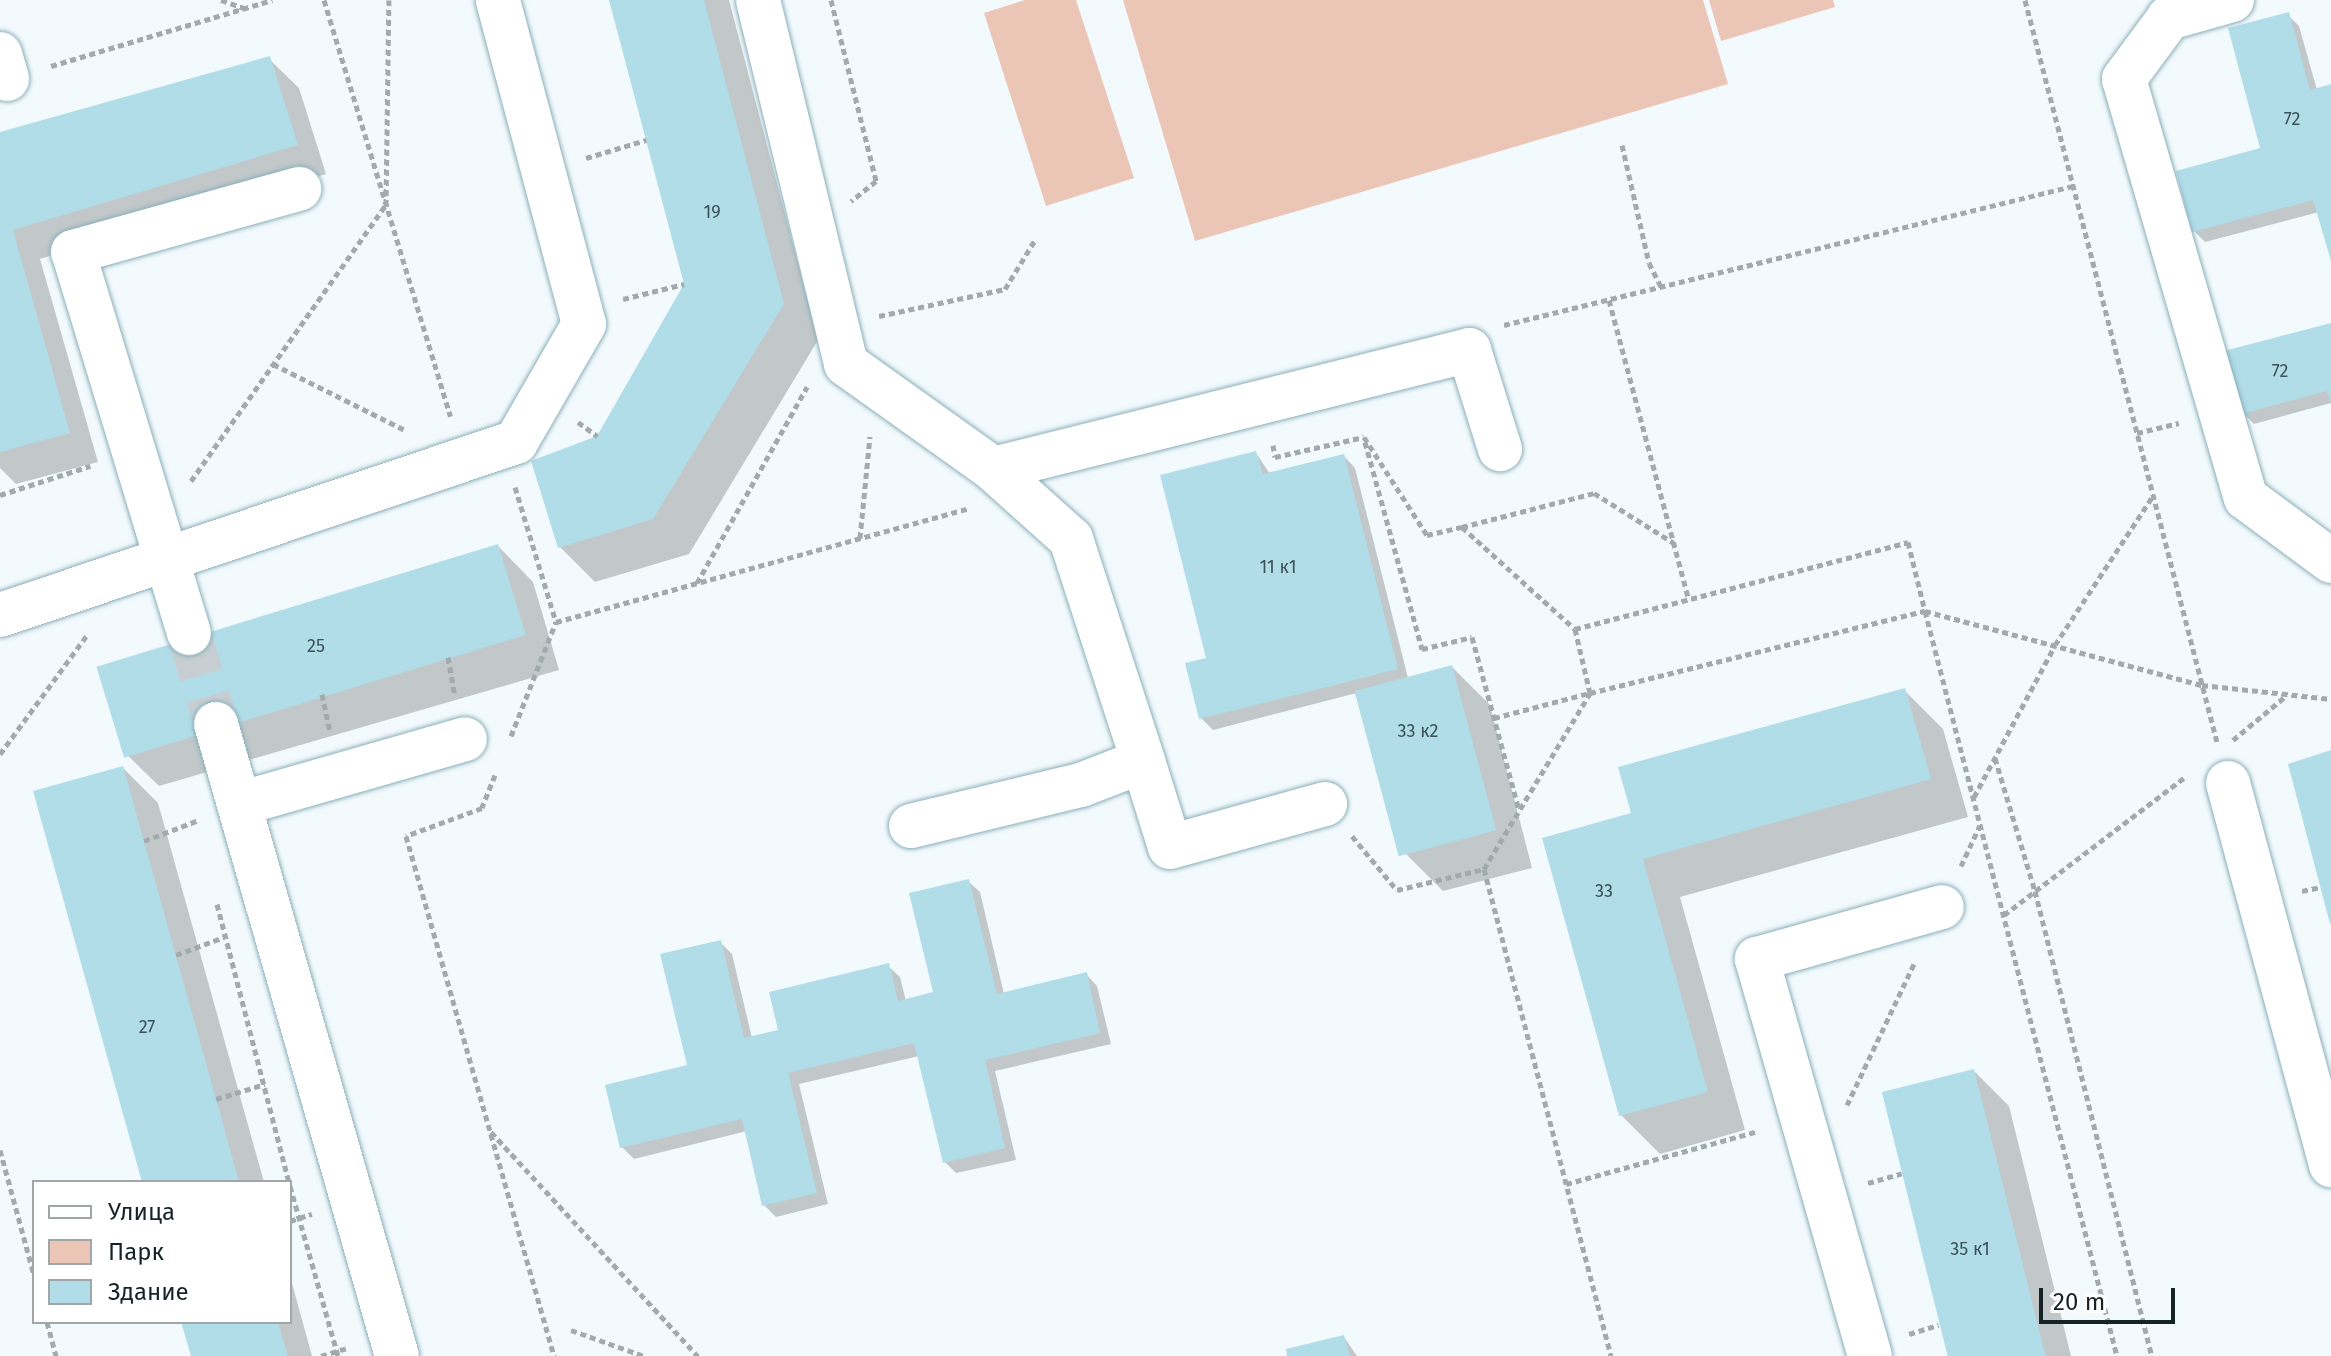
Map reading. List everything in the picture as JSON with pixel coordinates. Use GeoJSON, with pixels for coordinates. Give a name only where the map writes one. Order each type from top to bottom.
{"type":"FeatureCollection","features":[{"type":"Feature","properties":{"kind":"lane"},"geometry":{"type":"LineString","coordinates":[[0,615],[161,544],[463,460],[516,442],[584,324],[498,0]]}},
{"type":"Feature","properties":{"kind":"lane"},"geometry":{"type":"LineString","coordinates":[[758,0],[846,364],[1007,482],[1071,539],[1170,847],[1325,804]]}},
{"type":"Feature","properties":{"kind":"lane"},"geometry":{"type":"LineString","coordinates":[[2232,0],[2169,18],[2124,79],[2246,498],[2331,561]]}},
{"type":"Feature","properties":{"kind":"lane"},"geometry":{"type":"LineString","coordinates":[[189,633],[73,252],[299,189]]}},
{"type":"Feature","properties":{"kind":"lane"},"geometry":{"type":"LineString","coordinates":[[1007,482],[1469,350],[1500,449]]}},
{"type":"Feature","properties":{"kind":"lane"},"geometry":{"type":"LineString","coordinates":[[216,724],[397,1356]]}},
{"type":"Feature","properties":{"kind":"lane"},"geometry":{"type":"LineString","coordinates":[[239,804],[465,739]]}},
{"type":"Feature","properties":{"kind":"lane"},"geometry":{"type":"LineString","coordinates":[[911,826],[1081,785],[1143,761]]}},
{"type":"Feature","properties":{"kind":"lane"},"geometry":{"type":"LineString","coordinates":[[2224,767],[2331,1165]]}},
{"type":"Feature","properties":{"kind":"lane"},"geometry":{"type":"LineString","coordinates":[[1870,1356],[1757,959],[1942,907]]}},
{"type":"Feature","properties":{"kind":"path"},"geometry":{"type":"LineString","coordinates":[[221,0],[245,8]]}},
{"type":"Feature","properties":{"kind":"path"},"geometry":{"type":"LineString","coordinates":[[4,67],[272,0]]}},
{"type":"Feature","properties":{"kind":"path"},"geometry":{"type":"LineString","coordinates":[[324,0],[463,460]]}},
{"type":"Feature","properties":{"kind":"path"},"geometry":{"type":"LineString","coordinates":[[161,544],[273,364],[386,205],[389,0]]}},
{"type":"Feature","properties":{"kind":"path"},"geometry":{"type":"LineString","coordinates":[[831,0],[876,181],[859,199],[835,205]]}},
{"type":"Feature","properties":{"kind":"path"},"geometry":{"type":"LineString","coordinates":[[2025,0],[2224,767]]}},
{"type":"Feature","properties":{"kind":"path"},"geometry":{"type":"LineString","coordinates":[[544,171],[646,140]]}},
{"type":"Feature","properties":{"kind":"path"},"geometry":{"type":"LineString","coordinates":[[1622,145],[1649,263],[1661,287]]}},
{"type":"Feature","properties":{"kind":"path"},"geometry":{"type":"LineString","coordinates":[[1500,326],[2073,186]]}},
{"type":"Feature","properties":{"kind":"path"},"geometry":{"type":"LineString","coordinates":[[864,318],[1005,289],[1035,240]]}},
{"type":"Feature","properties":{"kind":"path"},"geometry":{"type":"LineString","coordinates":[[580,309],[684,284]]}},
{"type":"Feature","properties":{"kind":"path"},"geometry":{"type":"LineString","coordinates":[[1609,300],[1689,600]]}},
{"type":"Feature","properties":{"kind":"path"},"geometry":{"type":"LineString","coordinates":[[273,364],[463,460],[510,471],[556,622],[509,740]]}},
{"type":"Feature","properties":{"kind":"path"},"geometry":{"type":"LineString","coordinates":[[697,583],[811,379]]}},
{"type":"Feature","properties":{"kind":"path"},"geometry":{"type":"LineString","coordinates":[[860,538],[871,422]]}},
{"type":"Feature","properties":{"kind":"path"},"geometry":{"type":"LineString","coordinates":[[1271,437],[1275,457],[1364,437]]}},
{"type":"Feature","properties":{"kind":"path"},"geometry":{"type":"LineString","coordinates":[[1364,437],[1427,535],[1594,493],[1675,543]]}},
{"type":"Feature","properties":{"kind":"path"},"geometry":{"type":"LineString","coordinates":[[1364,437],[1422,649],[1472,637],[1519,810]]}},
{"type":"Feature","properties":{"kind":"path"},"geometry":{"type":"LineString","coordinates":[[0,495],[133,452]]}},
{"type":"Feature","properties":{"kind":"path"},"geometry":{"type":"LineString","coordinates":[[556,622],[860,538],[1007,482]]}},
{"type":"Feature","properties":{"kind":"path"},"geometry":{"type":"LineString","coordinates":[[1974,798],[2055,645],[2154,496]]}},
{"type":"Feature","properties":{"kind":"path"},"geometry":{"type":"LineString","coordinates":[[1462,527],[1575,629],[1590,693],[1484,869],[1611,1356]]}},
{"type":"Feature","properties":{"kind":"path"},"geometry":{"type":"LineString","coordinates":[[1575,629],[1908,542],[2117,1356]]}},
{"type":"Feature","properties":{"kind":"path"},"geometry":{"type":"LineString","coordinates":[[1494,718],[1925,611],[2202,685],[2331,699]]}},
{"type":"Feature","properties":{"kind":"path"},"geometry":{"type":"LineString","coordinates":[[0,754],[90,631]]}},
{"type":"Feature","properties":{"kind":"path"},"geometry":{"type":"LineString","coordinates":[[2004,915],[2035,891],[2224,767],[2288,694]]}},
{"type":"Feature","properties":{"kind":"path"},"geometry":{"type":"LineString","coordinates":[[1995,758],[2035,891],[2152,1356]]}},
{"type":"Feature","properties":{"kind":"path"},"geometry":{"type":"LineString","coordinates":[[498,768],[482,808],[406,836],[554,1356]]}},
{"type":"Feature","properties":{"kind":"path"},"geometry":{"type":"LineString","coordinates":[[144,841],[239,804]]}},
{"type":"Feature","properties":{"kind":"path"},"geometry":{"type":"LineString","coordinates":[[1325,804],[1397,890],[1484,869]]}},
{"type":"Feature","properties":{"kind":"path"},"geometry":{"type":"LineString","coordinates":[[176,955],[272,919]]}},
{"type":"Feature","properties":{"kind":"path"},"geometry":{"type":"LineString","coordinates":[[224,937],[289,1180]]}},
{"type":"Feature","properties":{"kind":"path"},"geometry":{"type":"LineString","coordinates":[[216,1099],[315,1068]]}},
{"type":"Feature","properties":{"kind":"path"},"geometry":{"type":"LineString","coordinates":[[490,1132],[698,1356]]}},
{"type":"Feature","properties":{"kind":"path"},"geometry":{"type":"LineString","coordinates":[[0,1150],[32,1268]]}},
{"type":"Feature","properties":{"kind":"path"},"geometry":{"type":"LineString","coordinates":[[292,1191],[338,1356]]}},
{"type":"Feature","properties":{"kind":"path"},"geometry":{"type":"LineString","coordinates":[[48,1324],[56,1356]]}},
{"type":"Feature","properties":{"kind":"path"},"geometry":{"type":"LineString","coordinates":[[571,1330],[644,1356]]}},
{"type":"Feature","properties":{"kind":"green space"},"geometry":{"type":"Polygon","coordinates":[[[1025,0],[1076,0],[1134,178],[1046,206],[984,13],[1025,0]]]}},
{"type":"Feature","properties":{"kind":"green space"},"geometry":{"type":"Polygon","coordinates":[[[1123,0],[1703,0],[1728,84],[1195,241],[1123,0]]]}},
{"type":"Feature","properties":{"kind":"green space"},"geometry":{"type":"Polygon","coordinates":[[[1709,0],[1833,0],[1835,7],[1721,41],[1709,0]]]}},
{"type":"Feature","properties":{"kind":"building"},"geometry":{"type":"Polygon","coordinates":[[[609,0],[704,0],[784,304],[653,519],[558,548],[531,461],[597,436],[684,284],[609,0]]]}},
{"type":"Feature","properties":{"kind":"building"},"geometry":{"type":"Polygon","coordinates":[[[2289,12],[2310,90],[2331,84],[2331,261],[2313,200],[2192,232],[2176,171],[2260,148],[2228,28],[2289,12]]]}},
{"type":"Feature","properties":{"kind":"building"},"geometry":{"type":"Polygon","coordinates":[[[270,56],[298,145],[13,230],[70,433],[0,452],[0,132],[270,56]]]}},
{"type":"Feature","properties":{"kind":"building"},"geometry":{"type":"Polygon","coordinates":[[[2331,323],[2331,402],[2327,391],[2241,414],[2224,351],[2331,323]]]}},
{"type":"Feature","properties":{"kind":"building"},"geometry":{"type":"Polygon","coordinates":[[[1256,451],[1263,474],[1344,454],[1398,669],[1199,719],[1185,663],[1206,658],[1160,475],[1256,451]]]}},
{"type":"Feature","properties":{"kind":"building"},"geometry":{"type":"Polygon","coordinates":[[[498,544],[526,635],[124,758],[96,667],[498,544]]]}},
{"type":"Feature","properties":{"kind":"building"},"geometry":{"type":"Polygon","coordinates":[[[1452,665],[1496,830],[1399,856],[1354,691],[1452,665]]]}},
{"type":"Feature","properties":{"kind":"building"},"geometry":{"type":"Polygon","coordinates":[[[1905,688],[1931,779],[1643,859],[1708,1092],[1619,1116],[1542,838],[1631,813],[1618,767],[1905,688]]]}},
{"type":"Feature","properties":{"kind":"building"},"geometry":{"type":"Polygon","coordinates":[[[2331,750],[2331,924],[2330,924],[2288,764],[2331,750]]]}},
{"type":"Feature","properties":{"kind":"building"},"geometry":{"type":"Polygon","coordinates":[[[123,766],[238,1180],[141,1180],[33,791],[123,766]]]}},
{"type":"Feature","properties":{"kind":"building"},"geometry":{"type":"Polygon","coordinates":[[[969,879],[997,994],[1087,972],[1100,1033],[985,1060],[1005,1148],[943,1163],[914,1043],[788,1073],[817,1193],[762,1206],[742,1119],[620,1148],[605,1085],[687,1065],[660,954],[721,940],[744,1038],[778,1030],[769,992],[889,963],[898,1001],[933,992],[909,893],[969,879]]]}},
{"type":"Feature","properties":{"kind":"building"},"geometry":{"type":"Polygon","coordinates":[[[1974,1069],[2046,1356],[1948,1356],[1882,1092],[1974,1069]]]}},
{"type":"Feature","properties":{"kind":"building"},"geometry":{"type":"Polygon","coordinates":[[[182,1324],[279,1324],[288,1356],[191,1356],[182,1324]]]}},
{"type":"Feature","properties":{"kind":"building"},"geometry":{"type":"Polygon","coordinates":[[[1344,1335],[1350,1356],[1287,1356],[1286,1349],[1344,1335]]]}},
{"type":"Feature","properties":{"kind":"tunnel"},"geometry":{"type":"LineString","coordinates":[[189,633],[216,724]]}}]}
